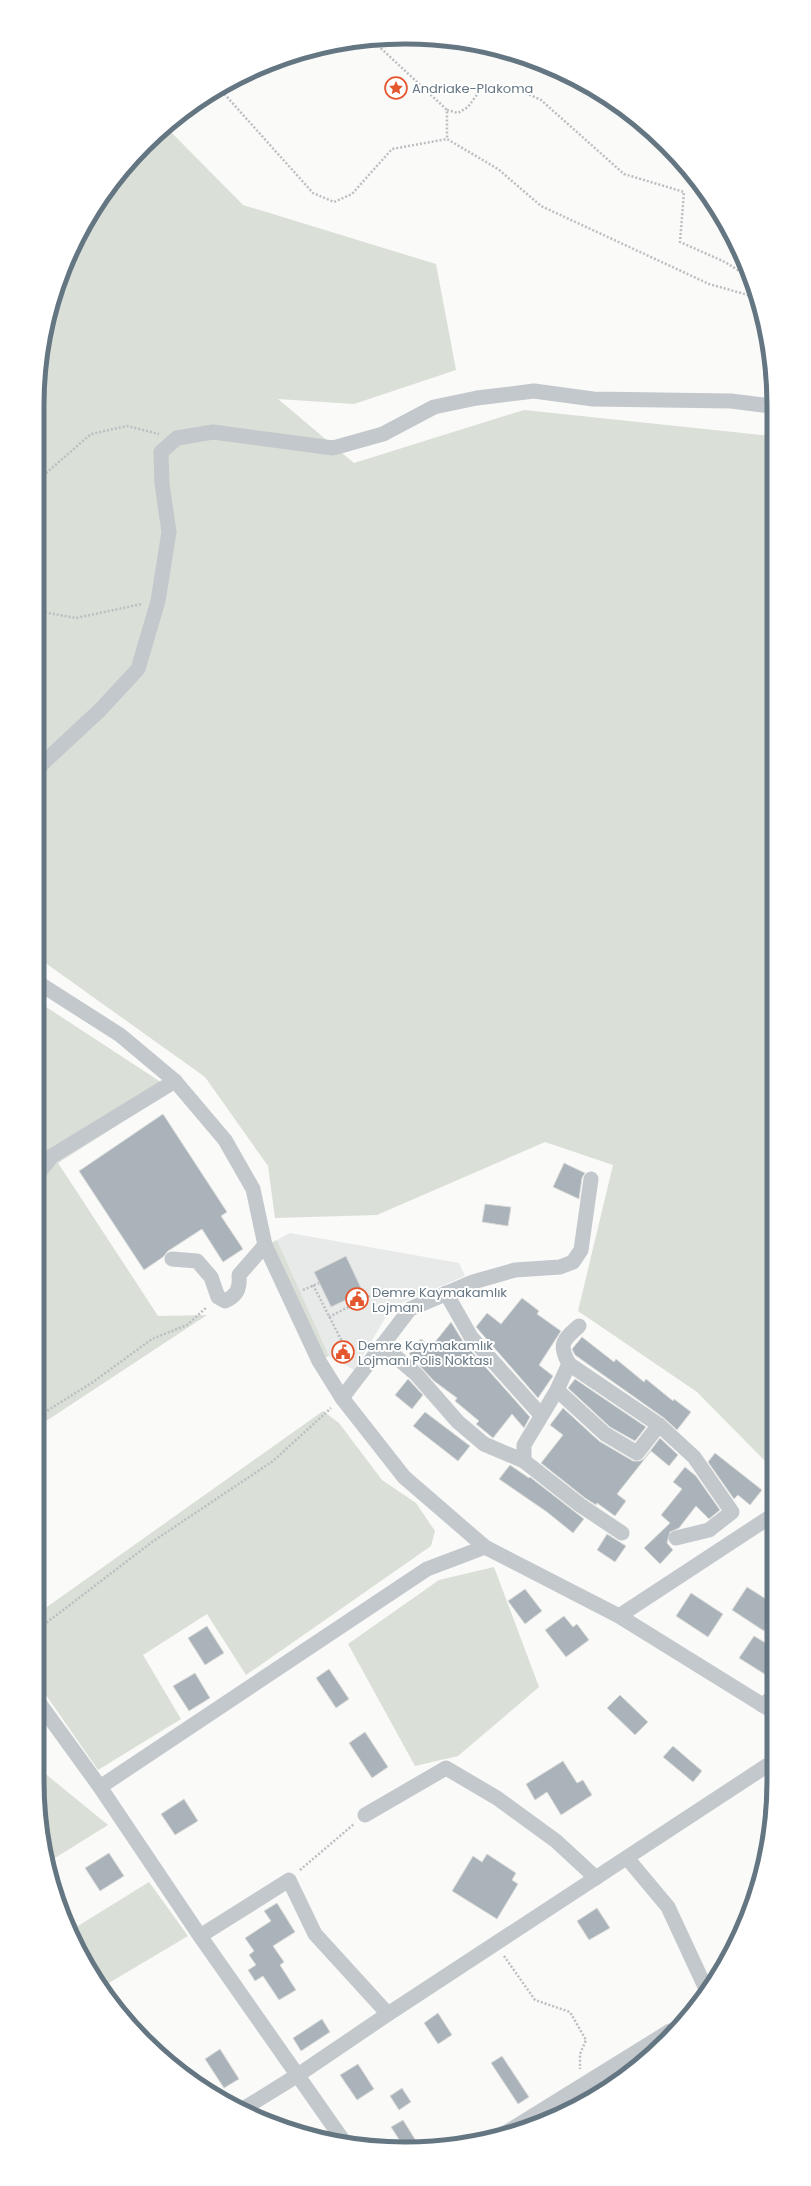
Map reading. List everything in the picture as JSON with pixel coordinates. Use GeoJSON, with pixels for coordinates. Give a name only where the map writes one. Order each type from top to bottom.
{"type":"FeatureCollection","features":[{"type":"Feature","properties":{"kind":"street"},"geometry":{"type":"LineString","coordinates":[[44,762],[100,710],[138,669],[158,601],[168,532],[162,484],[161,452],[177,438],[213,432],[333,448],[383,434],[434,407],[477,398],[534,391],[593,400],[731,401],[767,405]]}},
{"type":"Feature","properties":{"kind":"street"},"geometry":{"type":"LineString","coordinates":[[44,986],[120,1035],[175,1081],[225,1140],[253,1189],[265,1245],[319,1361],[342,1398],[404,1477],[485,1547],[619,1616],[767,1702]]}},
{"type":"Feature","properties":{"kind":"street"},"geometry":{"type":"LineString","coordinates":[[44,1166],[52,1156],[175,1081]]}},
{"type":"Feature","properties":{"kind":"street"},"geometry":{"type":"LineString","coordinates":[[342,1398],[410,1309],[473,1282],[515,1270],[560,1267],[572,1262],[581,1250],[591,1179]]}},
{"type":"Feature","properties":{"kind":"street"},"geometry":{"type":"LineString","coordinates":[[172,1259],[197,1261],[211,1277],[218,1297],[225,1301],[234,1297],[240,1287],[239,1275],[265,1245]]}},
{"type":"Feature","properties":{"kind":"street"},"geometry":{"type":"LineString","coordinates":[[446,1293],[471,1337],[541,1415]]}},
{"type":"Feature","properties":{"kind":"street"},"geometry":{"type":"LineString","coordinates":[[579,1326],[565,1339],[562,1351],[569,1364],[659,1425],[694,1457],[732,1512],[709,1530],[676,1538]]}},
{"type":"Feature","properties":{"kind":"street"},"geometry":{"type":"LineString","coordinates":[[382,1345],[416,1374],[458,1422],[484,1444],[524,1461],[580,1505],[622,1533]]}},
{"type":"Feature","properties":{"kind":"street"},"geometry":{"type":"LineString","coordinates":[[524,1461],[524,1445],[557,1390],[569,1364]]}},
{"type":"Feature","properties":{"kind":"street"},"geometry":{"type":"LineString","coordinates":[[557,1390],[605,1434],[637,1453],[659,1425]]}},
{"type":"Feature","properties":{"kind":"street"},"geometry":{"type":"LineString","coordinates":[[619,1616],[767,1519]]}},
{"type":"Feature","properties":{"kind":"street"},"geometry":{"type":"LineString","coordinates":[[100,1787],[427,1569],[485,1547]]}},
{"type":"Feature","properties":{"kind":"street"},"geometry":{"type":"LineString","coordinates":[[44,1710],[100,1787],[200,1936],[340,2136]]}},
{"type":"Feature","properties":{"kind":"street"},"geometry":{"type":"LineString","coordinates":[[248,2106],[298,2075],[388,2014],[767,1766]]}},
{"type":"Feature","properties":{"kind":"street"},"geometry":{"type":"LineString","coordinates":[[365,1815],[446,1768],[497,1798],[556,1841],[596,1878]]}},
{"type":"Feature","properties":{"kind":"street"},"geometry":{"type":"LineString","coordinates":[[627,1858],[668,1907],[704,1984]]}},
{"type":"Feature","properties":{"kind":"street"},"geometry":{"type":"LineString","coordinates":[[200,1936],[289,1880],[315,1934],[388,2014]]}},
{"type":"Feature","properties":{"kind":"street"},"geometry":{"type":"LineString","coordinates":[[517,2124],[660,2037]]}},
{"type":"Feature","properties":{"kind":"path"},"geometry":{"type":"LineString","coordinates":[[378,45],[447,110],[458,113],[468,107],[482,89],[488,85],[517,89],[541,100],[624,174],[684,192],[680,242],[725,262],[741,272]]}},
{"type":"Feature","properties":{"kind":"path"},"geometry":{"type":"LineString","coordinates":[[223,93],[313,193],[334,202],[352,194],[392,148],[447,138],[498,169],[541,206],[709,284],[750,296]]}},
{"type":"Feature","properties":{"kind":"path"},"geometry":{"type":"LineString","coordinates":[[447,110],[447,138]]}},
{"type":"Feature","properties":{"kind":"path"},"geometry":{"type":"LineString","coordinates":[[44,475],[91,434],[127,426],[177,438]]}},
{"type":"Feature","properties":{"kind":"path"},"geometry":{"type":"LineString","coordinates":[[44,612],[76,618],[158,601]]}},
{"type":"Feature","properties":{"kind":"path"},"geometry":{"type":"LineString","coordinates":[[313,1285],[351,1359]]}},
{"type":"Feature","properties":{"kind":"path"},"geometry":{"type":"LineString","coordinates":[[329,1317],[383,1289]]}},
{"type":"Feature","properties":{"kind":"path"},"geometry":{"type":"LineString","coordinates":[[44,1413],[93,1382],[152,1339],[187,1325],[218,1297]]}},
{"type":"Feature","properties":{"kind":"path"},"geometry":{"type":"LineString","coordinates":[[44,1625],[152,1542],[274,1461],[342,1398]]}},
{"type":"Feature","properties":{"kind":"path"},"geometry":{"type":"LineString","coordinates":[[289,1880],[365,1815]]}},
{"type":"Feature","properties":{"kind":"path"},"geometry":{"type":"LineString","coordinates":[[495,1945],[535,2000],[570,2012],[586,2040],[580,2054],[580,2085]]}},
{"type":"Feature","properties":{"kind":"shaded area"},"geometry":{"type":"Polygon","coordinates":[[[170,131],[243,205],[436,264],[456,370],[354,404],[278,399],[354,463],[524,410],[767,436],[767,1463],[697,1392],[578,1311],[613,1165],[545,1142],[377,1215],[275,1218],[268,1166],[205,1077],[44,962],[44,406],[47,358],[56,312],[63,289],[81,246],[92,225],[119,185],[134,167],[170,131]]]}},
{"type":"Feature","properties":{"kind":"shaded area"},"geometry":{"type":"Polygon","coordinates":[[[44,1006],[173,1090],[58,1163],[158,1316],[207,1315],[44,1422],[44,1006]]]}},
{"type":"Feature","properties":{"kind":"shaded area","name":"Demre Kaymakamlık Lojmanı"},"geometry":{"type":"Polygon","coordinates":[[[290,1233],[459,1263],[465,1276],[392,1307],[354,1370],[329,1356],[277,1240],[290,1233]]]}},
{"type":"Feature","properties":{"kind":"shaded area"},"geometry":{"type":"Polygon","coordinates":[[[277,1240],[329,1356],[319,1361],[265,1245],[277,1240]]]}},
{"type":"Feature","properties":{"kind":"shaded area"},"geometry":{"type":"Polygon","coordinates":[[[323,1411],[339,1423],[382,1480],[416,1503],[435,1531],[431,1546],[246,1675],[207,1614],[143,1655],[181,1719],[98,1770],[44,1692],[44,1609],[323,1411]]]}},
{"type":"Feature","properties":{"kind":"shaded area"},"geometry":{"type":"Polygon","coordinates":[[[494,1567],[539,1687],[458,1756],[415,1766],[348,1644],[439,1580],[494,1567]]]}},
{"type":"Feature","properties":{"kind":"shaded area"},"geometry":{"type":"Polygon","coordinates":[[[44,1773],[108,1825],[53,1859],[47,1828],[44,1773]]]}},
{"type":"Feature","properties":{"kind":"shaded area"},"geometry":{"type":"Polygon","coordinates":[[[149,1882],[188,1936],[107,1984],[92,1961],[70,1914],[78,1926],[149,1882]]]}},
{"type":"Feature","properties":{"kind":"building"},"geometry":{"type":"Polygon","coordinates":[[[163,1114],[227,1212],[221,1216],[243,1249],[223,1262],[202,1229],[168,1251],[163,1257],[144,1270],[79,1171],[163,1114]]]}},
{"type":"Feature","properties":{"kind":"building"},"geometry":{"type":"Polygon","coordinates":[[[564,1163],[585,1173],[582,1178],[579,1199],[553,1187],[564,1163]]]}},
{"type":"Feature","properties":{"kind":"building"},"geometry":{"type":"Polygon","coordinates":[[[485,1204],[511,1207],[508,1226],[482,1222],[485,1204]]]}},
{"type":"Feature","properties":{"kind":"building","name":"Demre Kaymakamlık Lojmanı"},"geometry":{"type":"Polygon","coordinates":[[[346,1256],[363,1292],[331,1307],[314,1272],[346,1256]]]}},
{"type":"Feature","properties":{"kind":"building"},"geometry":{"type":"Polygon","coordinates":[[[522,1298],[539,1311],[537,1314],[561,1331],[539,1365],[553,1376],[538,1398],[476,1327],[487,1313],[501,1324],[522,1298]]]}},
{"type":"Feature","properties":{"kind":"building"},"geometry":{"type":"Polygon","coordinates":[[[451,1322],[464,1343],[530,1417],[524,1428],[512,1414],[493,1438],[476,1424],[479,1421],[455,1401],[457,1398],[434,1381],[419,1365],[420,1363],[409,1354],[421,1339],[431,1347],[451,1322]]]}},
{"type":"Feature","properties":{"kind":"building"},"geometry":{"type":"Polygon","coordinates":[[[582,1337],[614,1362],[616,1359],[644,1382],[646,1379],[673,1401],[674,1399],[691,1412],[677,1430],[664,1418],[575,1355],[572,1349],[582,1337]]]}},
{"type":"Feature","properties":{"kind":"building"},"geometry":{"type":"Polygon","coordinates":[[[408,1379],[423,1395],[412,1409],[395,1395],[408,1379]]]}},
{"type":"Feature","properties":{"kind":"building"},"geometry":{"type":"Polygon","coordinates":[[[575,1379],[646,1427],[635,1441],[610,1427],[568,1388],[575,1379]]]}},
{"type":"Feature","properties":{"kind":"building"},"geometry":{"type":"Polygon","coordinates":[[[563,1408],[599,1441],[633,1461],[640,1461],[644,1459],[660,1438],[678,1455],[669,1466],[651,1451],[617,1494],[626,1501],[615,1516],[597,1503],[596,1505],[585,1498],[541,1463],[563,1435],[550,1425],[563,1408]]]}},
{"type":"Feature","properties":{"kind":"building"},"geometry":{"type":"Polygon","coordinates":[[[425,1412],[470,1446],[458,1461],[413,1426],[425,1412]]]}},
{"type":"Feature","properties":{"kind":"building"},"geometry":{"type":"Polygon","coordinates":[[[715,1453],[762,1490],[750,1505],[738,1495],[734,1499],[708,1462],[715,1453]]]}},
{"type":"Feature","properties":{"kind":"building"},"geometry":{"type":"Polygon","coordinates":[[[510,1465],[529,1478],[530,1477],[584,1519],[573,1533],[547,1512],[499,1479],[510,1465]]]}},
{"type":"Feature","properties":{"kind":"building"},"geometry":{"type":"Polygon","coordinates":[[[685,1467],[696,1476],[720,1510],[709,1519],[696,1506],[679,1528],[670,1532],[667,1543],[673,1550],[660,1564],[644,1548],[670,1523],[661,1515],[682,1489],[673,1482],[685,1467]]]}},
{"type":"Feature","properties":{"kind":"building"},"geometry":{"type":"Polygon","coordinates":[[[607,1534],[626,1546],[615,1562],[597,1550],[607,1534]]]}},
{"type":"Feature","properties":{"kind":"building"},"geometry":{"type":"Polygon","coordinates":[[[747,1587],[767,1600],[767,1626],[764,1631],[732,1610],[747,1587]]]}},
{"type":"Feature","properties":{"kind":"building"},"geometry":{"type":"Polygon","coordinates":[[[525,1589],[542,1611],[525,1624],[508,1601],[525,1589]]]}},
{"type":"Feature","properties":{"kind":"building"},"geometry":{"type":"Polygon","coordinates":[[[691,1593],[723,1614],[708,1637],[676,1616],[691,1593]]]}},
{"type":"Feature","properties":{"kind":"building"},"geometry":{"type":"Polygon","coordinates":[[[564,1616],[573,1627],[577,1624],[589,1640],[566,1657],[545,1630],[564,1616]]]}},
{"type":"Feature","properties":{"kind":"building"},"geometry":{"type":"Polygon","coordinates":[[[207,1626],[224,1653],[205,1665],[188,1638],[207,1626]]]}},
{"type":"Feature","properties":{"kind":"building"},"geometry":{"type":"Polygon","coordinates":[[[754,1636],[767,1644],[767,1676],[739,1658],[754,1636]]]}},
{"type":"Feature","properties":{"kind":"building"},"geometry":{"type":"Polygon","coordinates":[[[329,1669],[349,1699],[336,1708],[316,1678],[329,1669]]]}},
{"type":"Feature","properties":{"kind":"building"},"geometry":{"type":"Polygon","coordinates":[[[195,1673],[210,1698],[189,1711],[173,1686],[195,1673]]]}},
{"type":"Feature","properties":{"kind":"building"},"geometry":{"type":"Polygon","coordinates":[[[620,1695],[648,1722],[635,1735],[607,1708],[620,1695]]]}},
{"type":"Feature","properties":{"kind":"building"},"geometry":{"type":"Polygon","coordinates":[[[365,1732],[388,1767],[372,1778],[349,1743],[365,1732]]]}},
{"type":"Feature","properties":{"kind":"building"},"geometry":{"type":"Polygon","coordinates":[[[673,1746],[702,1771],[693,1782],[663,1757],[673,1746]]]}},
{"type":"Feature","properties":{"kind":"building"},"geometry":{"type":"Polygon","coordinates":[[[563,1761],[577,1783],[583,1780],[592,1795],[561,1815],[547,1792],[535,1800],[526,1784],[563,1761]]]}},
{"type":"Feature","properties":{"kind":"building"},"geometry":{"type":"Polygon","coordinates":[[[184,1799],[198,1821],[175,1835],[161,1814],[184,1799]]]}},
{"type":"Feature","properties":{"kind":"building"},"geometry":{"type":"Polygon","coordinates":[[[109,1853],[124,1876],[100,1891],[85,1868],[109,1853]]]}},
{"type":"Feature","properties":{"kind":"building"},"geometry":{"type":"Polygon","coordinates":[[[487,1854],[516,1873],[512,1880],[518,1884],[497,1919],[452,1891],[473,1856],[482,1862],[487,1854]]]}},
{"type":"Feature","properties":{"kind":"building"},"geometry":{"type":"Polygon","coordinates":[[[277,1903],[295,1932],[273,1946],[284,1962],[280,1965],[296,1990],[279,2000],[263,1976],[255,1981],[248,1970],[256,1965],[249,1955],[254,1951],[245,1938],[271,1921],[264,1911],[277,1903]]]}},
{"type":"Feature","properties":{"kind":"building"},"geometry":{"type":"Polygon","coordinates":[[[597,1908],[610,1928],[589,1940],[577,1921],[597,1908]]]}},
{"type":"Feature","properties":{"kind":"building"},"geometry":{"type":"Polygon","coordinates":[[[438,2013],[452,2035],[438,2044],[424,2023],[438,2013]]]}},
{"type":"Feature","properties":{"kind":"building"},"geometry":{"type":"Polygon","coordinates":[[[322,2019],[330,2032],[301,2051],[293,2038],[322,2019]]]}},
{"type":"Feature","properties":{"kind":"building"},"geometry":{"type":"Polygon","coordinates":[[[220,2049],[239,2079],[224,2088],[205,2059],[220,2049]]]}},
{"type":"Feature","properties":{"kind":"building"},"geometry":{"type":"Polygon","coordinates":[[[502,2056],[529,2097],[518,2104],[491,2063],[502,2056]]]}},
{"type":"Feature","properties":{"kind":"building"},"geometry":{"type":"Polygon","coordinates":[[[358,2064],[374,2089],[357,2100],[340,2075],[358,2064]]]}},
{"type":"Feature","properties":{"kind":"building"},"geometry":{"type":"Polygon","coordinates":[[[402,2088],[411,2102],[399,2110],[390,2096],[402,2088]]]}},
{"type":"Feature","properties":{"kind":"building"},"geometry":{"type":"Polygon","coordinates":[[[403,2120],[416,2142],[401,2142],[391,2127],[403,2120]]]}},
{"type":"Feature","properties":{"kind":"place","name":"Andriake-Plakoma"},"geometry":{"type":"Point","coordinates":[396,88]}},
{"type":"Feature","properties":{"kind":"place","name":"Demre Kaymakamlık Lojmanı"},"geometry":{"type":"Point","coordinates":[357,1299]}},
{"type":"Feature","properties":{"kind":"place","name":"Demre Kaymakamlık Lojmanı Polis Noktası"},"geometry":{"type":"Point","coordinates":[343,1352]}}]}
